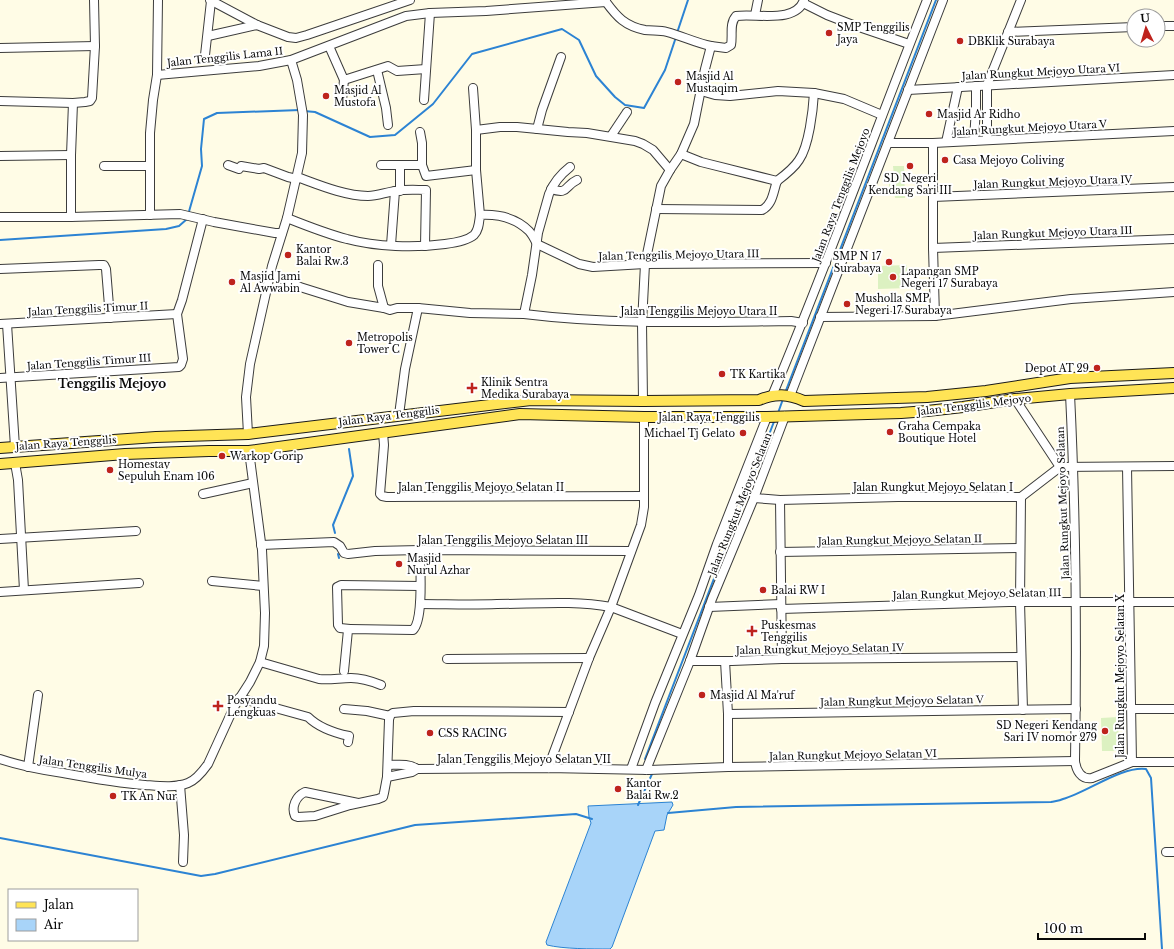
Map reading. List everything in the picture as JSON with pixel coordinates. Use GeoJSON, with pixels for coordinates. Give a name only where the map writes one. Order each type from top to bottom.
{"type":"FeatureCollection","features":[{"type":"Feature","properties":{"kind":"main road","name":"Jalan Tenggilis Mejoyo"},"geometry":{"type":"LineString","coordinates":[[782,396],[804,401],[926,397],[986,391],[1070,378],[1174,373]]}},
{"type":"Feature","properties":{"kind":"main road"},"geometry":{"type":"LineString","coordinates":[[1132,375],[1134,389]]}},
{"type":"Feature","properties":{"kind":"main road","name":"Jalan Tenggilis Mejoyo"},"geometry":{"type":"LineString","coordinates":[[777,416],[901,413],[963,407],[1014,399],[1134,389],[1174,388]]}},
{"type":"Feature","properties":{"kind":"main road","name":"Jalan Raya Tenggilis"},"geometry":{"type":"LineString","coordinates":[[0,448],[208,434],[248,434],[531,400],[715,401],[759,400],[782,396]]}},
{"type":"Feature","properties":{"kind":"main road"},"geometry":{"type":"LineString","coordinates":[[901,398],[901,413]]}},
{"type":"Feature","properties":{"kind":"main road"},"geometry":{"type":"LineString","coordinates":[[577,416],[578,401]]}},
{"type":"Feature","properties":{"kind":"main road"},"geometry":{"type":"LineString","coordinates":[[714,417],[715,401]]}},
{"type":"Feature","properties":{"kind":"main road","name":"Jalan Raya Tenggilis"},"geometry":{"type":"LineString","coordinates":[[0,464],[125,454],[249,451],[520,414],[644,417],[777,416]]}},
{"type":"Feature","properties":{"kind":"main road"},"geometry":{"type":"LineString","coordinates":[[125,439],[125,454]]}},
{"type":"Feature","properties":{"kind":"street"},"geometry":{"type":"LineString","coordinates":[[0,101],[90,101],[92,98],[95,46],[94,0]]}},
{"type":"Feature","properties":{"kind":"street"},"geometry":{"type":"LineString","coordinates":[[157,75],[158,0]]}},
{"type":"Feature","properties":{"kind":"street"},"geometry":{"type":"LineString","coordinates":[[205,55],[211,1],[257,25],[288,37],[296,38],[410,0]]}},
{"type":"Feature","properties":{"kind":"street"},"geometry":{"type":"LineString","coordinates":[[755,15],[758,0]]}},
{"type":"Feature","properties":{"kind":"street","name":"Jalan Raya Tenggilis Mejoyo"},"geometry":{"type":"LineString","coordinates":[[782,396],[803,322],[826,262],[834,248],[882,115],[909,44],[916,32],[927,0]]}},
{"type":"Feature","properties":{"kind":"street"},"geometry":{"type":"LineString","coordinates":[[782,396],[820,317],[845,249],[888,143],[927,36],[943,0]]}},
{"type":"Feature","properties":{"kind":"street"},"geometry":{"type":"LineString","coordinates":[[987,140],[987,85],[1021,0]]}},
{"type":"Feature","properties":{"kind":"street"},"geometry":{"type":"LineString","coordinates":[[606,1],[615,15],[627,24],[644,30],[665,32],[700,43],[723,48],[731,45],[733,20],[738,16],[785,15],[800,8],[804,2],[827,15],[909,44]]}},
{"type":"Feature","properties":{"kind":"street","name":"Jalan Tenggilis Lama II"},"geometry":{"type":"LineString","coordinates":[[150,215],[151,119],[152,100],[157,75],[259,66],[292,60],[406,16],[606,1]]}},
{"type":"Feature","properties":{"kind":"street"},"geometry":{"type":"LineString","coordinates":[[424,100],[430,13]]}},
{"type":"Feature","properties":{"kind":"street"},"geometry":{"type":"LineString","coordinates":[[208,36],[257,25]]}},
{"type":"Feature","properties":{"kind":"street"},"geometry":{"type":"LineString","coordinates":[[1008,32],[1126,27]]}},
{"type":"Feature","properties":{"kind":"street"},"geometry":{"type":"LineString","coordinates":[[916,32],[927,36]]}},
{"type":"Feature","properties":{"kind":"street"},"geometry":{"type":"LineString","coordinates":[[0,48],[95,46]]}},
{"type":"Feature","properties":{"kind":"street"},"geometry":{"type":"LineString","coordinates":[[329,46],[344,80],[342,100]]}},
{"type":"Feature","properties":{"kind":"street"},"geometry":{"type":"LineString","coordinates":[[643,401],[642,322],[645,264],[661,186],[681,154],[694,124],[712,46]]}},
{"type":"Feature","properties":{"kind":"street"},"geometry":{"type":"LineString","coordinates":[[537,129],[542,110],[561,57]]}},
{"type":"Feature","properties":{"kind":"street"},"geometry":{"type":"LineString","coordinates":[[248,434],[246,397],[250,364],[302,153],[303,115],[292,60]]}},
{"type":"Feature","properties":{"kind":"street"},"geometry":{"type":"LineString","coordinates":[[344,80],[388,66],[397,71],[426,68]]}},
{"type":"Feature","properties":{"kind":"street"},"geometry":{"type":"LineString","coordinates":[[377,70],[386,108],[388,125]]}},
{"type":"Feature","properties":{"kind":"street","name":"Jalan Rungkut Mejoyo Utara VI"},"geometry":{"type":"LineString","coordinates":[[908,90],[1174,75]]}},
{"type":"Feature","properties":{"kind":"street"},"geometry":{"type":"LineString","coordinates":[[974,141],[976,86]]}},
{"type":"Feature","properties":{"kind":"street"},"geometry":{"type":"LineString","coordinates":[[946,142],[958,87]]}},
{"type":"Feature","properties":{"kind":"street"},"geometry":{"type":"LineString","coordinates":[[287,218],[319,231],[349,240],[392,245],[425,246],[450,243],[470,238],[478,229],[480,215],[476,170],[476,130],[473,88]]}},
{"type":"Feature","properties":{"kind":"street"},"geometry":{"type":"LineString","coordinates":[[701,91],[715,95],[730,96],[778,91],[814,93],[844,99],[882,115]]}},
{"type":"Feature","properties":{"kind":"street"},"geometry":{"type":"LineString","coordinates":[[656,209],[762,210],[767,207],[770,203],[777,181],[800,159],[808,135],[814,93]]}},
{"type":"Feature","properties":{"kind":"street"},"geometry":{"type":"LineString","coordinates":[[71,217],[73,102]]}},
{"type":"Feature","properties":{"kind":"street"},"geometry":{"type":"LineString","coordinates":[[612,136],[627,112]]}},
{"type":"Feature","properties":{"kind":"street"},"geometry":{"type":"LineString","coordinates":[[476,130],[500,127],[612,136],[643,144],[653,150],[670,170]]}},
{"type":"Feature","properties":{"kind":"street","name":"Jalan Rungkut Mejoyo Utara V"},"geometry":{"type":"LineString","coordinates":[[888,143],[932,143],[1174,131]]}},
{"type":"Feature","properties":{"kind":"street"},"geometry":{"type":"LineString","coordinates":[[420,132],[422,142],[422,165],[426,176],[476,170]]}},
{"type":"Feature","properties":{"kind":"street"},"geometry":{"type":"LineString","coordinates":[[932,143],[935,316]]}},
{"type":"Feature","properties":{"kind":"street"},"geometry":{"type":"LineString","coordinates":[[681,154],[701,162],[777,181]]}},
{"type":"Feature","properties":{"kind":"street"},"geometry":{"type":"LineString","coordinates":[[0,156],[71,155]]}},
{"type":"Feature","properties":{"kind":"street"},"geometry":{"type":"LineString","coordinates":[[228,164],[239,169],[241,166],[259,169],[264,168],[288,177],[297,178],[353,194],[374,196],[397,191],[427,191],[425,246]]}},
{"type":"Feature","properties":{"kind":"street"},"geometry":{"type":"LineString","coordinates":[[381,165],[422,165]]}},
{"type":"Feature","properties":{"kind":"street"},"geometry":{"type":"LineString","coordinates":[[392,245],[400,165]]}},
{"type":"Feature","properties":{"kind":"street"},"geometry":{"type":"LineString","coordinates":[[104,166],[150,166]]}},
{"type":"Feature","properties":{"kind":"street"},"geometry":{"type":"LineString","coordinates":[[524,314],[538,233],[551,189],[570,167]]}},
{"type":"Feature","properties":{"kind":"street"},"geometry":{"type":"LineString","coordinates":[[551,189],[560,192],[564,191],[577,180]]}},
{"type":"Feature","properties":{"kind":"street","name":"Jalan Rungkut Mejoyo Utara IV"},"geometry":{"type":"LineString","coordinates":[[933,197],[1174,187]]}},
{"type":"Feature","properties":{"kind":"street"},"geometry":{"type":"LineString","coordinates":[[0,217],[188,215],[275,233],[282,233]]}},
{"type":"Feature","properties":{"kind":"street"},"geometry":{"type":"LineString","coordinates":[[480,215],[504,216],[518,222],[530,232],[537,244]]}},
{"type":"Feature","properties":{"kind":"street"},"geometry":{"type":"LineString","coordinates":[[177,314],[203,219]]}},
{"type":"Feature","properties":{"kind":"street","name":"Jalan Rungkut Mejoyo Utara III"},"geometry":{"type":"LineString","coordinates":[[933,248],[1174,239]]}},
{"type":"Feature","properties":{"kind":"street","name":"Jalan Tenggilis Mejoyo Utara III"},"geometry":{"type":"LineString","coordinates":[[537,244],[579,264],[593,267],[645,264],[826,262]]}},
{"type":"Feature","properties":{"kind":"street"},"geometry":{"type":"LineString","coordinates":[[834,248],[845,249]]}},
{"type":"Feature","properties":{"kind":"street"},"geometry":{"type":"LineString","coordinates":[[0,270],[104,265],[106,269],[110,318]]}},
{"type":"Feature","properties":{"kind":"street"},"geometry":{"type":"LineString","coordinates":[[378,265],[378,286],[384,308]]}},
{"type":"Feature","properties":{"kind":"street","name":"Jalan Tenggilis Mejoyo Utara II"},"geometry":{"type":"LineString","coordinates":[[271,274],[300,288],[348,302],[391,310],[397,308],[418,308],[470,313],[524,314],[545,317],[642,322],[803,322]]}},
{"type":"Feature","properties":{"kind":"street"},"geometry":{"type":"LineString","coordinates":[[820,317],[935,316],[1071,299],[1174,292]]}},
{"type":"Feature","properties":{"kind":"street"},"geometry":{"type":"LineString","coordinates":[[399,415],[405,370],[418,308]]}},
{"type":"Feature","properties":{"kind":"street","name":"Jalan Tenggilis Timur II"},"geometry":{"type":"LineString","coordinates":[[3,324],[177,314]]}},
{"type":"Feature","properties":{"kind":"street","name":"Jalan Tenggilis Timur III"},"geometry":{"type":"LineString","coordinates":[[0,378],[178,367],[182,363],[183,359],[177,314]]}},
{"type":"Feature","properties":{"kind":"street"},"geometry":{"type":"LineString","coordinates":[[3,324],[10,377],[15,447]]}},
{"type":"Feature","properties":{"kind":"street","name":"Jalan Rungkut Mejoyo Selatan"},"geometry":{"type":"LineString","coordinates":[[1070,394],[1076,602],[1076,709]]}},
{"type":"Feature","properties":{"kind":"street"},"geometry":{"type":"LineString","coordinates":[[1014,399],[1060,467],[1174,466]]}},
{"type":"Feature","properties":{"kind":"street","name":"Jalan Rungkut Mejoyo Selatan"},"geometry":{"type":"LineString","coordinates":[[632,769],[655,703],[682,634],[706,597],[754,498],[777,416]]}},
{"type":"Feature","properties":{"kind":"street","name":"Jalan Rungkut Mejoyo Selatan"},"geometry":{"type":"LineString","coordinates":[[646,770],[690,661],[709,608],[706,597],[717,544],[777,416]]}},
{"type":"Feature","properties":{"kind":"street"},"geometry":{"type":"LineString","coordinates":[[548,768],[589,658],[611,607],[641,525],[644,507],[644,417]]}},
{"type":"Feature","properties":{"kind":"street","name":"Jalan Tenggilis Mejoyo Selatan II"},"geometry":{"type":"LineString","coordinates":[[383,433],[384,445],[380,494],[382,496],[644,496]]}},
{"type":"Feature","properties":{"kind":"street","name":"Jalan Tenggilis Mulya"},"geometry":{"type":"LineString","coordinates":[[0,759],[28,767],[122,783],[158,786],[180,785],[192,781],[202,772],[208,764],[234,707],[250,682],[260,662],[264,646],[265,627],[261,545],[249,451]]}},
{"type":"Feature","properties":{"kind":"street"},"geometry":{"type":"LineString","coordinates":[[15,463],[18,480],[24,590]]}},
{"type":"Feature","properties":{"kind":"street","name":"Jalan Rungkut Mejoyo Selatan I"},"geometry":{"type":"LineString","coordinates":[[754,498],[780,500],[898,497],[1021,497],[1060,467]]}},
{"type":"Feature","properties":{"kind":"street","name":"Jalan Rungkut Mejoyo Selatan X"},"geometry":{"type":"LineString","coordinates":[[1075,761],[1077,771],[1085,778],[1089,779],[1132,762],[1127,467]]}},
{"type":"Feature","properties":{"kind":"street"},"geometry":{"type":"LineString","coordinates":[[203,494],[253,483]]}},
{"type":"Feature","properties":{"kind":"street"},"geometry":{"type":"LineString","coordinates":[[1021,497],[1020,602],[1023,710]]}},
{"type":"Feature","properties":{"kind":"street"},"geometry":{"type":"LineString","coordinates":[[780,500],[782,659]]}},
{"type":"Feature","properties":{"kind":"street"},"geometry":{"type":"LineString","coordinates":[[0,539],[136,531]]}},
{"type":"Feature","properties":{"kind":"street","name":"Jalan Tenggilis Mejoyo Selatan III"},"geometry":{"type":"LineString","coordinates":[[261,545],[334,542],[340,546],[346,554],[375,551],[420,550],[631,551]]}},
{"type":"Feature","properties":{"kind":"street","name":"Jalan Rungkut Mejoyo Selatan II"},"geometry":{"type":"LineString","coordinates":[[780,552],[1020,548]]}},
{"type":"Feature","properties":{"kind":"street"},"geometry":{"type":"LineString","coordinates":[[420,550],[420,586],[420,604],[417,624],[413,630],[350,629],[340,628],[338,625],[337,587],[341,585],[420,586]]}},
{"type":"Feature","properties":{"kind":"street"},"geometry":{"type":"LineString","coordinates":[[212,581],[263,586]]}},
{"type":"Feature","properties":{"kind":"street"},"geometry":{"type":"LineString","coordinates":[[0,592],[139,583]]}},
{"type":"Feature","properties":{"kind":"street","name":"Jalan Rungkut Mejoyo Selatan III"},"geometry":{"type":"LineString","coordinates":[[709,608],[1020,602],[1174,602]]}},
{"type":"Feature","properties":{"kind":"street"},"geometry":{"type":"LineString","coordinates":[[420,604],[555,603],[602,605],[682,634]]}},
{"type":"Feature","properties":{"kind":"street"},"geometry":{"type":"LineString","coordinates":[[344,671],[348,630],[350,629]]}},
{"type":"Feature","properties":{"kind":"street","name":"Jalan Rungkut Mejoyo Selatan IV"},"geometry":{"type":"LineString","coordinates":[[690,661],[1021,656]]}},
{"type":"Feature","properties":{"kind":"street"},"geometry":{"type":"LineString","coordinates":[[446,659],[589,658]]}},
{"type":"Feature","properties":{"kind":"street"},"geometry":{"type":"LineString","coordinates":[[725,661],[728,714],[728,767]]}},
{"type":"Feature","properties":{"kind":"street"},"geometry":{"type":"LineString","coordinates":[[260,662],[319,679],[360,679],[367,680],[381,686]]}},
{"type":"Feature","properties":{"kind":"street"},"geometry":{"type":"LineString","coordinates":[[28,767],[38,695]]}},
{"type":"Feature","properties":{"kind":"street"},"geometry":{"type":"LineString","coordinates":[[239,698],[308,717],[331,731],[350,736],[348,742]]}},
{"type":"Feature","properties":{"kind":"street"},"geometry":{"type":"LineString","coordinates":[[344,708],[390,716]]}},
{"type":"Feature","properties":{"kind":"street"},"geometry":{"type":"LineString","coordinates":[[1075,761],[1076,709]]}},
{"type":"Feature","properties":{"kind":"street","name":"Jalan Rungkut Mejoyo Selatan V"},"geometry":{"type":"LineString","coordinates":[[728,714],[1076,709]]}},
{"type":"Feature","properties":{"kind":"street"},"geometry":{"type":"LineString","coordinates":[[1132,709],[1174,709]]}},
{"type":"Feature","properties":{"kind":"street"},"geometry":{"type":"LineString","coordinates":[[358,803],[305,792],[298,798],[293,808],[295,816],[315,816],[383,797],[387,777],[390,716],[394,712],[569,712]]}},
{"type":"Feature","properties":{"kind":"street","name":"Jalan Rungkut Mejoyo Selatan VI"},"geometry":{"type":"LineString","coordinates":[[632,769],[646,770],[728,767],[1075,761]]}},
{"type":"Feature","properties":{"kind":"street"},"geometry":{"type":"LineString","coordinates":[[1132,762],[1174,762]]}},
{"type":"Feature","properties":{"kind":"street","name":"Jalan Tenggilis Mejoyo Selatan VII"},"geometry":{"type":"LineString","coordinates":[[388,765],[409,766],[417,769],[632,769]]}},
{"type":"Feature","properties":{"kind":"street","name":"Jalan Tenggilis Mejoyo Selatan VII"},"geometry":{"type":"LineString","coordinates":[[387,777],[414,772],[417,769]]}},
{"type":"Feature","properties":{"kind":"street"},"geometry":{"type":"LineString","coordinates":[[180,785],[184,835],[183,862]]}},
{"type":"Feature","properties":{"kind":"green space"},"geometry":{"type":"Polygon","coordinates":[[[893,166],[904,166],[905,198],[895,198],[894,190],[889,190],[889,178],[894,177],[893,166]]]}},
{"type":"Feature","properties":{"kind":"green space","name":"Lapangan SMP Negeri 17 Surabaya"},"geometry":{"type":"Polygon","coordinates":[[[907,265],[908,288],[878,289],[878,266],[907,265]]]}},
{"type":"Feature","properties":{"kind":"green space"},"geometry":{"type":"Polygon","coordinates":[[[1118,717],[1119,751],[1102,751],[1101,718],[1118,717]]]}},
{"type":"Feature","properties":{"kind":"water"},"geometry":{"type":"Polygon","coordinates":[[[672,802],[673,805],[667,815],[664,830],[655,831],[612,947],[610,949],[586,949],[547,945],[546,942],[591,823],[588,806],[672,802]]]}},
{"type":"Feature","properties":{"kind":"waterway"},"geometry":{"type":"LineString","coordinates":[[677,33],[688,0]]}},
{"type":"Feature","properties":{"kind":"waterway"},"geometry":{"type":"LineString","coordinates":[[785,393],[936,0]]}},
{"type":"Feature","properties":{"kind":"waterway"},"geometry":{"type":"LineString","coordinates":[[304,111],[315,112],[370,137],[395,135],[433,104],[472,54],[562,29],[579,40],[596,76],[615,97],[625,105],[644,108],[665,70],[676,37]]}},
{"type":"Feature","properties":{"kind":"waterway"},"geometry":{"type":"LineString","coordinates":[[188,215],[202,166],[201,149],[204,119],[217,113],[300,110]]}},
{"type":"Feature","properties":{"kind":"waterway"},"geometry":{"type":"LineString","coordinates":[[0,240],[166,229],[179,226],[187,219]]}},
{"type":"Feature","properties":{"kind":"waterway"},"geometry":{"type":"LineString","coordinates":[[778,413],[783,399]]}},
{"type":"Feature","properties":{"kind":"waterway"},"geometry":{"type":"LineString","coordinates":[[645,759],[775,419]]}},
{"type":"Feature","properties":{"kind":"waterway"},"geometry":{"type":"LineString","coordinates":[[335,533],[333,525],[353,476],[349,449]]}},
{"type":"Feature","properties":{"kind":"waterway"},"geometry":{"type":"LineString","coordinates":[[338,554],[339,558]]}},
{"type":"Feature","properties":{"kind":"waterway"},"geometry":{"type":"LineString","coordinates":[[668,813],[736,807],[1051,802],[1073,796],[1126,771],[1146,769],[1151,778],[1162,949]]}},
{"type":"Feature","properties":{"kind":"waterway"},"geometry":{"type":"LineString","coordinates":[[638,805],[652,774]]}},
{"type":"Feature","properties":{"kind":"waterway"},"geometry":{"type":"LineString","coordinates":[[0,838],[201,876],[215,874],[415,825],[576,814],[592,819]]}},
{"type":"Feature","properties":{"kind":"place","name":"SMP Tenggilis Jaya"},"geometry":{"type":"Point","coordinates":[829,33]}},
{"type":"Feature","properties":{"kind":"place","name":"DBKlik Surabaya"},"geometry":{"type":"Point","coordinates":[960,41]}},
{"type":"Feature","properties":{"kind":"place","name":"Masjid Al Mustaqim"},"geometry":{"type":"Point","coordinates":[678,82]}},
{"type":"Feature","properties":{"kind":"place","name":"Masjid Al Mustofa"},"geometry":{"type":"Point","coordinates":[326,96]}},
{"type":"Feature","properties":{"kind":"place","name":"Masjid Ar Ridho"},"geometry":{"type":"Point","coordinates":[929,114]}},
{"type":"Feature","properties":{"kind":"place","name":"Casa Mejoyo Coliving"},"geometry":{"type":"Point","coordinates":[945,160]}},
{"type":"Feature","properties":{"kind":"place","name":"SD Negeri Kendang Sari III"},"geometry":{"type":"Point","coordinates":[910,166]}},
{"type":"Feature","properties":{"kind":"place","name":"Kantor Balai Rw.3"},"geometry":{"type":"Point","coordinates":[288,255]}},
{"type":"Feature","properties":{"kind":"place","name":"SMP N 17 Surabaya"},"geometry":{"type":"Point","coordinates":[889,262]}},
{"type":"Feature","properties":{"kind":"place","name":"Lapangan SMP Negeri 17 Surabaya"},"geometry":{"type":"Point","coordinates":[893,277]}},
{"type":"Feature","properties":{"kind":"place","name":"Masjid Jami Al Awwabin"},"geometry":{"type":"Point","coordinates":[232,282]}},
{"type":"Feature","properties":{"kind":"place","name":"Musholla SMP Negeri 17 Surabaya"},"geometry":{"type":"Point","coordinates":[847,304]}},
{"type":"Feature","properties":{"kind":"place","name":"Metropolis Tower C"},"geometry":{"type":"Point","coordinates":[349,343]}},
{"type":"Feature","properties":{"kind":"place","name":"Depot AT 29"},"geometry":{"type":"Point","coordinates":[1097,368]}},
{"type":"Feature","properties":{"kind":"place","name":"TK Kartika"},"geometry":{"type":"Point","coordinates":[722,374]}},
{"type":"Feature","properties":{"kind":"place","name":"Klinik Sentra Medika Surabaya"},"geometry":{"type":"Point","coordinates":[472,388]}},
{"type":"Feature","properties":{"kind":"place","name":"Graha Cempaka Boutique Hotel"},"geometry":{"type":"Point","coordinates":[890,432]}},
{"type":"Feature","properties":{"kind":"place","name":"Michael Tj Gelato"},"geometry":{"type":"Point","coordinates":[743,433]}},
{"type":"Feature","properties":{"kind":"place","name":"Warkop Gorip"},"geometry":{"type":"Point","coordinates":[222,456]}},
{"type":"Feature","properties":{"kind":"place","name":"Homestay Sepuluh Enam 106"},"geometry":{"type":"Point","coordinates":[110,470]}},
{"type":"Feature","properties":{"kind":"place","name":"Masjid Nurul Azhar"},"geometry":{"type":"Point","coordinates":[399,564]}},
{"type":"Feature","properties":{"kind":"place","name":"Balai RW I"},"geometry":{"type":"Point","coordinates":[763,590]}},
{"type":"Feature","properties":{"kind":"place","name":"Puskesmas Tenggilis"},"geometry":{"type":"Point","coordinates":[752,631]}},
{"type":"Feature","properties":{"kind":"place","name":"Masjid Al Ma'ruf"},"geometry":{"type":"Point","coordinates":[702,695]}},
{"type":"Feature","properties":{"kind":"place","name":"Posyandu Lengkuas"},"geometry":{"type":"Point","coordinates":[218,706]}},
{"type":"Feature","properties":{"kind":"place","name":"SD Negeri Kendang Sari IV nomor 279"},"geometry":{"type":"Point","coordinates":[1105,731]}},
{"type":"Feature","properties":{"kind":"place","name":"CSS RACING"},"geometry":{"type":"Point","coordinates":[430,733]}},
{"type":"Feature","properties":{"kind":"place","name":"Kantor Balai Rw.2"},"geometry":{"type":"Point","coordinates":[618,789]}},
{"type":"Feature","properties":{"kind":"place","name":"TK An Nur"},"geometry":{"type":"Point","coordinates":[113,796]}},
{"type":"Feature","properties":{"kind":"district","name":"Tenggilis Mejoyo"},"geometry":{"type":"Point","coordinates":[112,383]}}]}
